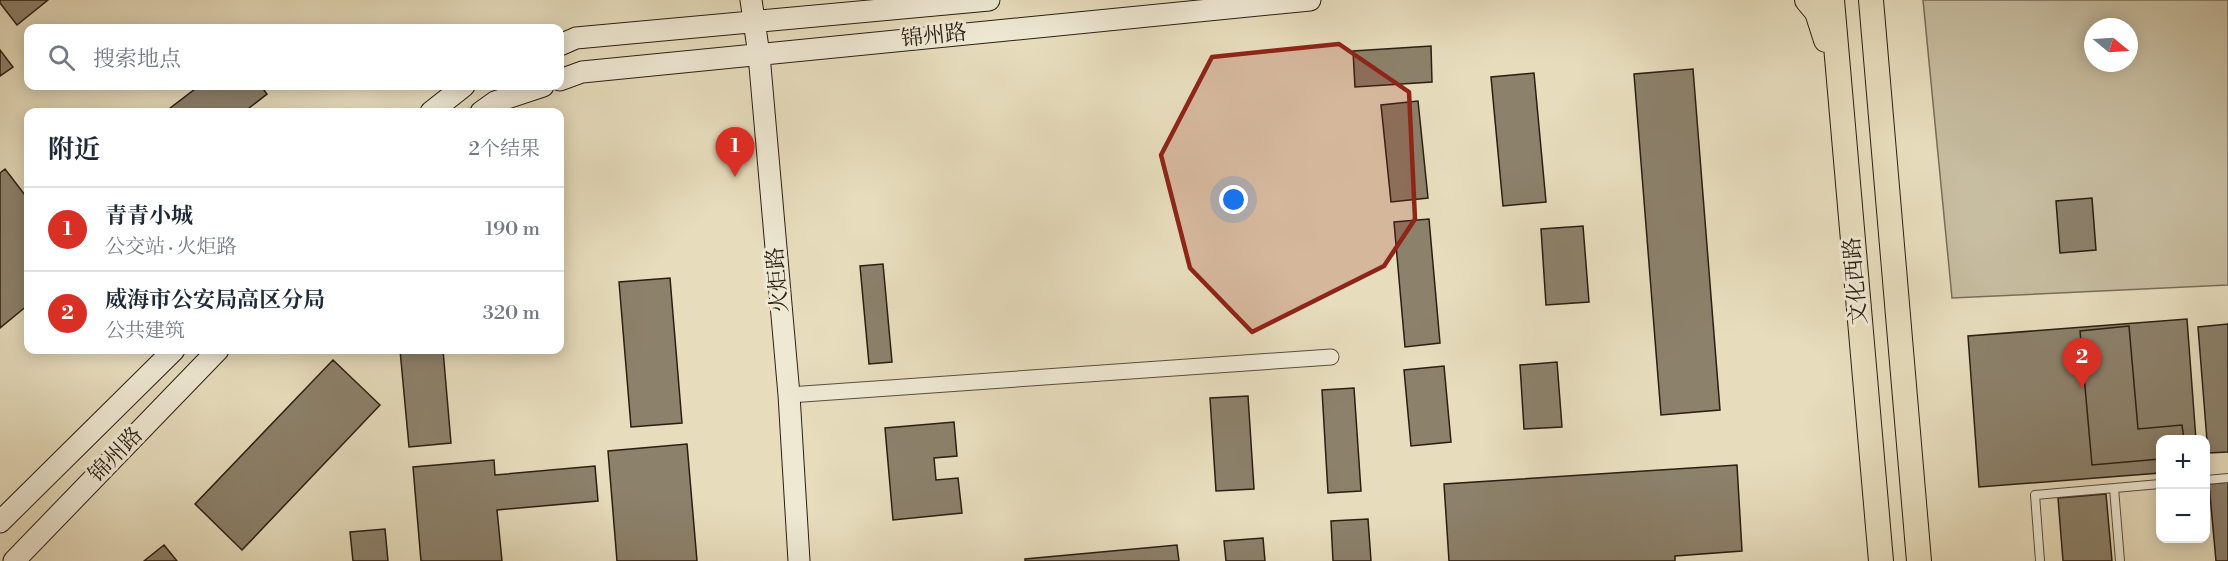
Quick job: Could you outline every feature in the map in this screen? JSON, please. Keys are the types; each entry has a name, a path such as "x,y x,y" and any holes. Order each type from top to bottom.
{"main road":[{"name":"火炬路","path":"751,0 759,55 789,395 799,561"},
{"name":"锦州路","path":"564,43 576,38 989,0"},
{"name":"锦州路","path":"564,79 582,72 1310,0"},
{"path":"1807,0 1817,12 1822,25 1839,88"},
{"name":"文化西路","path":"1832,0 1881,561"},
{"name":"文化西路","path":"1871,0 1919,561"},
{"path":"1877,85 1881,28 1890,0"},
{"path":"436,108 460,90"},
{"path":"487,108 495,102 531,90"},
{"name":"锦州路","path":"0,522 170,354"},
{"name":"锦州路","path":"14,561 214,354"}],"street":[{"path":"789,395 1331,357"}],"lane":[{"path":"2210,480 2228,478"},
{"path":"2040,561 2035,495 2156,484"},
{"path":"2114,488 2120,561"}],"highlighted area":[{"path":"1339,44 1409,92 1415,219 1384,266 1252,332 1190,268 1161,155 1212,57"}],"shaded area":[{"path":"1923,0 2228,0 2228,285 1952,298"}],"building":[{"path":"0,0 48,0 17,25"},
{"path":"1431,46 1432,82 1355,87 1353,51"},
{"path":"0,50 13,67 0,76"},
{"path":"1693,69 1720,410 1661,415 1634,74"},
{"path":"1534,73 1546,202 1503,206 1491,77"},
{"path":"194,90 264,90 267,94 249,108 170,108"},
{"path":"1418,101 1428,198 1391,202 1381,105"},
{"path":"5,169 24,194 24,308 0,328 0,173"},
{"path":"2092,198 2096,250 2060,253 2056,201"},
{"path":"1429,219 1440,343 1405,347 1394,222"},
{"path":"1583,226 1589,302 1546,305 1541,229"},
{"path":"883,264 892,362 869,364 860,266"},
{"path":"670,278 682,423 631,427 619,282"},
{"path":"2187,319 2196,435 2156,435 2156,473 1979,487 1968,336"},
{"path":"2228,324 2228,452 2210,453 2198,327"},
{"path":"2129,326 2138,429 2182,425 2183,435 2156,435 2156,459 2092,465 2080,331"},
{"path":"400,354 443,354 451,443 409,447"},
{"path":"333,360 380,405 242,550 195,504"},
{"path":"1557,362 1562,427 1524,429 1520,365"},
{"path":"1444,366 1451,442 1411,446 1404,370"},
{"path":"1354,388 1361,491 1328,493 1322,390"},
{"path":"1248,396 1254,489 1216,491 1210,398"},
{"path":"954,422 957,456 934,458 936,480 958,478 962,513 893,520 885,428"},
{"path":"687,444 697,561 617,561 608,451"},
{"path":"494,460 495,475 595,466 598,501 497,510 502,561 421,561 413,467"},
{"path":"1737,465 1742,551 1675,556 1675,561 1449,561 1444,484"},
{"path":"2228,482 2228,561 2216,561 2210,484"},
{"path":"2106,494 2112,561 2063,561 2058,498"},
{"path":"1368,519 1371,561 1333,561 1331,521"},
{"path":"385,529 388,561 353,561 350,532"},
{"path":"1263,538 1265,561 1226,561 1224,541"},
{"path":"164,545 177,561 144,561"},
{"path":"1177,545 1179,561 1025,561 1025,559"}],"place":[{"name":"青青小城","path":"735,177"},
{"name":"威海市公安局高区分局","path":"2082,388"}]}
